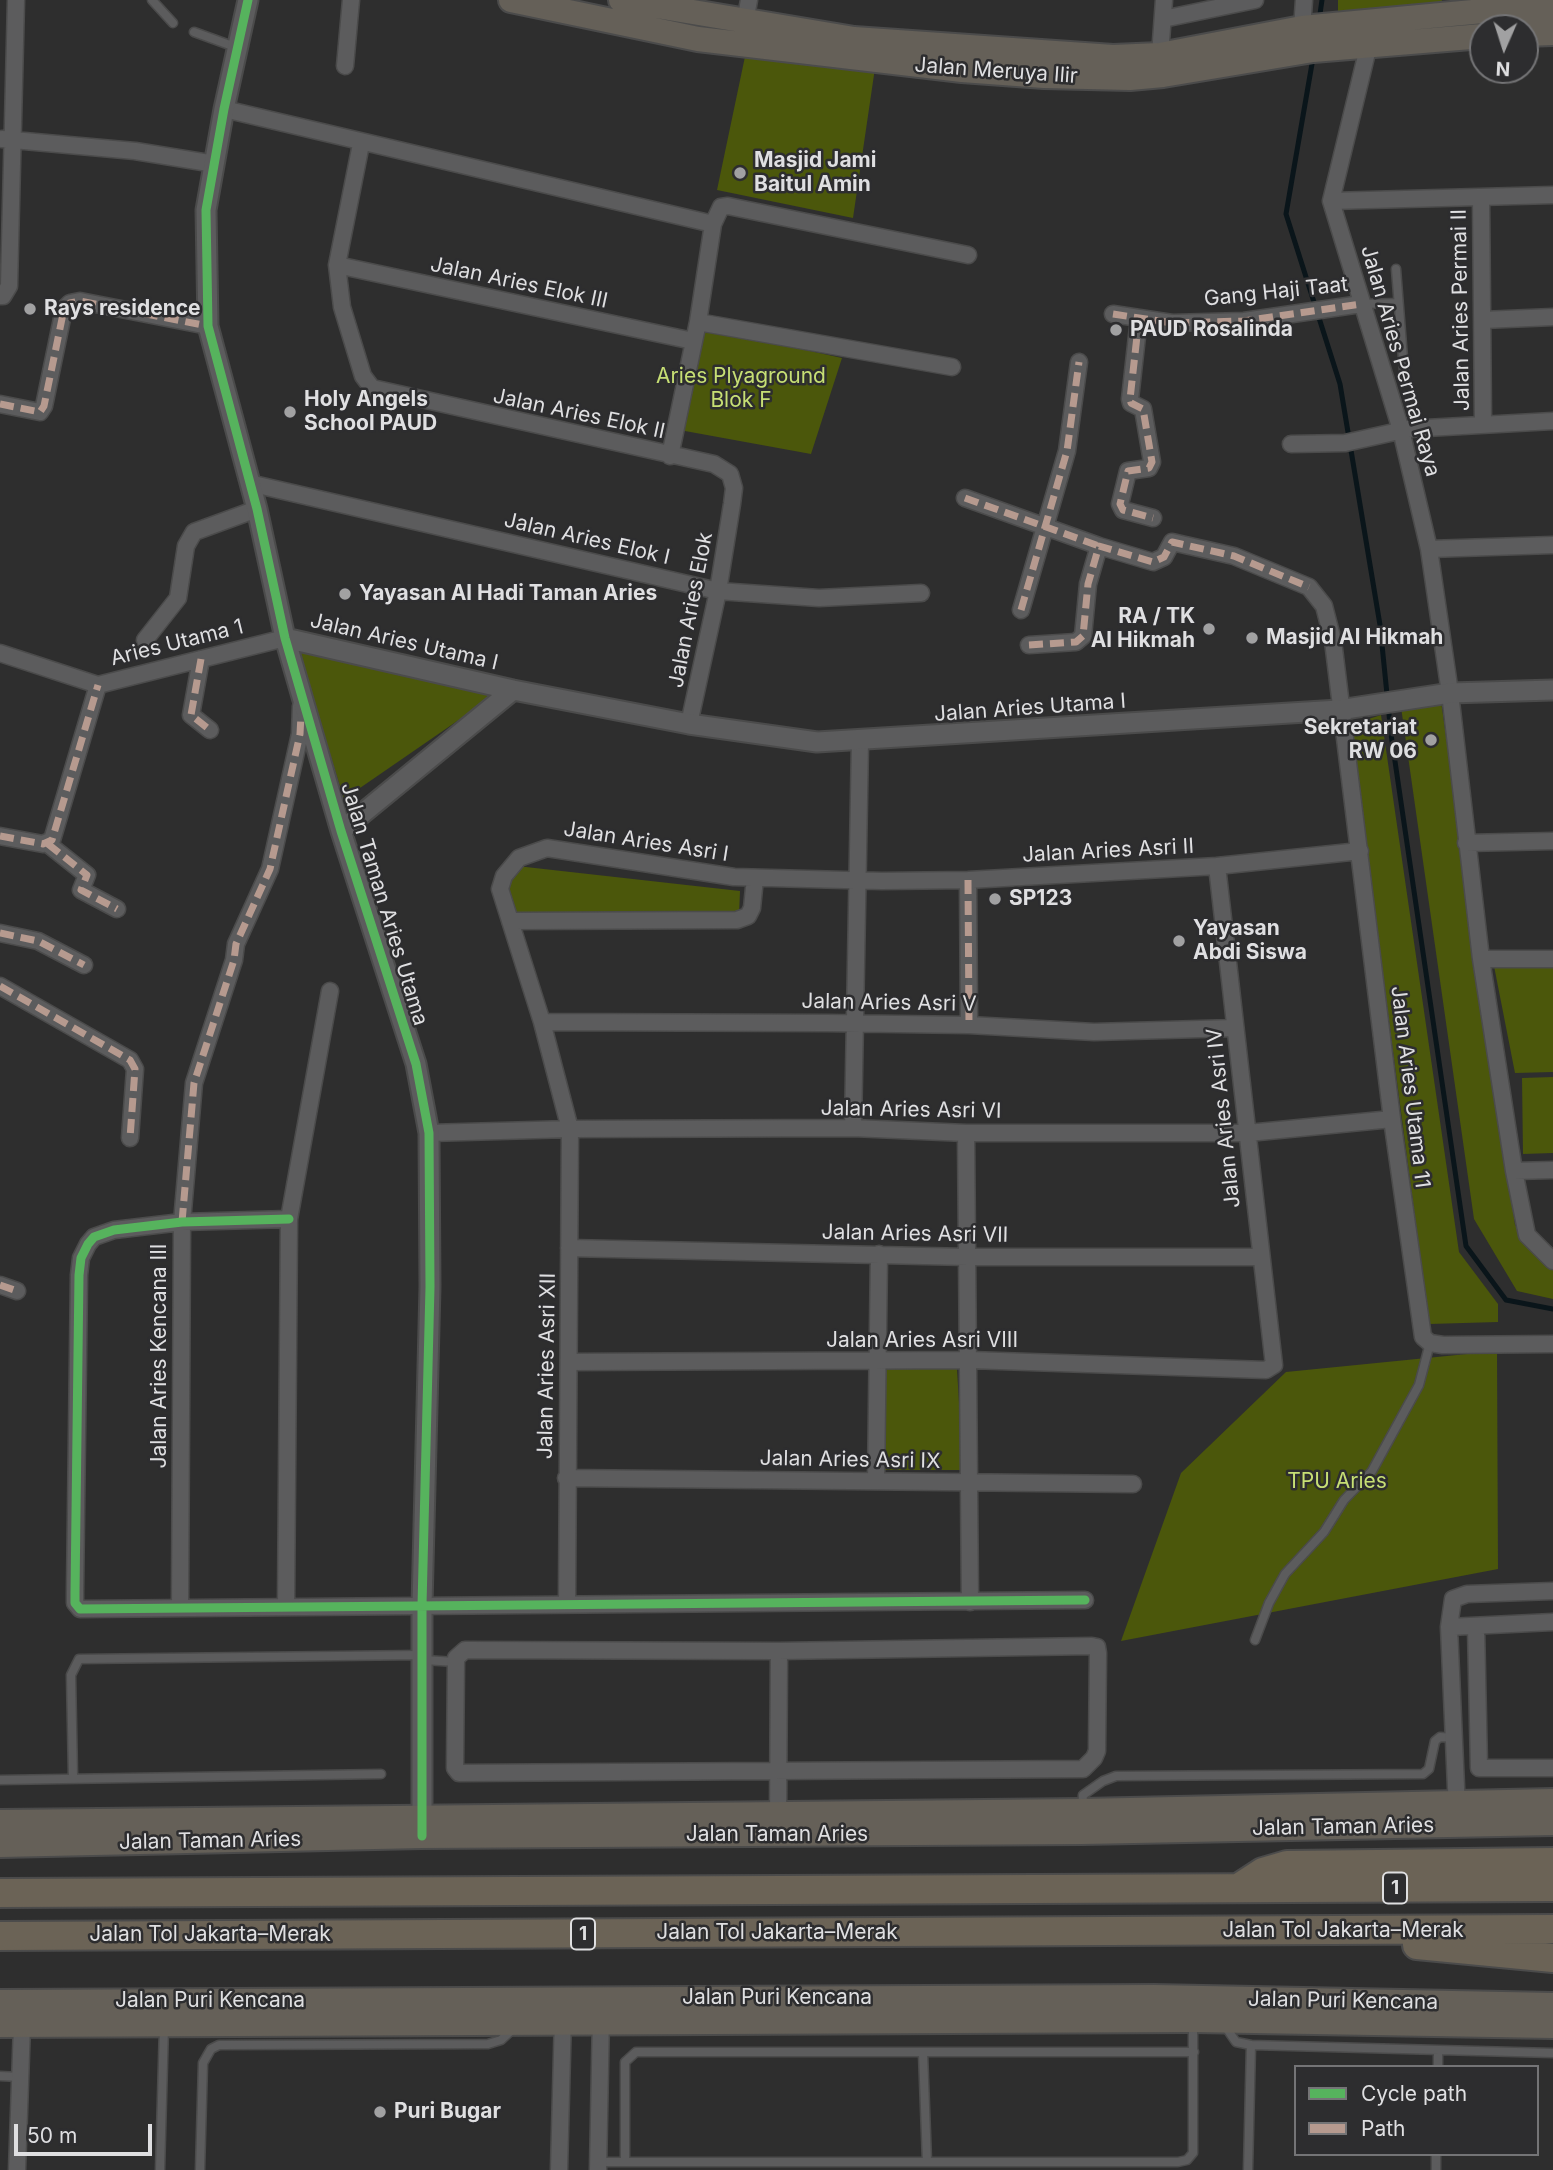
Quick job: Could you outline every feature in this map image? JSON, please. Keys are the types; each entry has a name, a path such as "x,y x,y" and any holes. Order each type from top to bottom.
{"highway":[{"path":"1238,1889 1263,1872 1287,1866 1553,1862"},
{"name":"Jalan Tol Jakarta–Merak","path":"0,1894 1553,1887"},
{"name":"Jalan Tol Jakarta–Merak","path":"0,1936 1553,1929"},
{"path":"1375,1931 1425,1947 1553,1958"}],"main road":[{"name":"Jalan Meruya Ilir","path":"511,0 791,41 962,71 1130,78 1202,69 1311,35"},
{"name":"Jalan Meruya Ilir","path":"621,0 701,28 747,11 791,41 882,41 1113,57 1160,55 1311,35 1358,38 1442,13"},
{"name":"Jalan Meruya Ilir","path":"1527,14 1553,11"},
{"name":"Jalan Meruya Ilir","path":"1358,38 1403,19 1442,13 1469,17"},
{"name":"Jalan Taman Aries","path":"1457,1814 1553,1801"},
{"name":"Jalan Taman Aries","path":"0,1822 422,1826 1082,1821 1457,1814 1553,1822"},
{"name":"Jalan Taman Aries","path":"0,1844 422,1826"},
{"name":"Jalan Puri Kencana","path":"0,2002 563,2010 1193,2009 1553,2026"},
{"name":"Jalan Puri Kencana","path":"1224,2010 1553,2005"},
{"name":"Jalan Puri Kencana","path":"11,2025 517,2022 563,2010"}],"street":[{"path":"0,296 3,296 9,286 5,140 16,0"},
{"name":"Jalan Taman Aries Utama","path":"248,0 206,210 208,326 257,509 285,638 341,831 416,1064 429,1133 430,1287 422,1605 422,1826"},
{"path":"345,66 351,0"},
{"path":"1160,55 1164,0"},
{"path":"1163,19 1255,0"},
{"path":"1304,0 1311,35"},
{"name":"Jalan Aries Permai Raya","path":"1358,38 1331,201 1429,550 1450,693 1480,960 1514,1171 1527,1235 1553,1261"},
{"path":"224,110 712,225"},
{"path":"5,140 135,151 215,164"},
{"path":"337,265 361,144"},
{"path":"1331,201 1553,195"},
{"name":"Jalan Aries Permai II","path":"1481,197 1483,424"},
{"path":"670,456 698,322 712,225 717,211 728,206 968,255"},
{"name":"Jalan Aries Elok III","path":"337,265 693,341"},
{"name":"Jalan Aries Elok II","path":"337,265 342,307 363,376 372,388 387,394 714,464 730,474 734,488 732,504"},
{"path":"0,404 40,412 44,406 64,309 70,303 80,301 208,326"},
{"name":"Gang Haji Taat","path":"1113,314 1171,323 1244,321 1361,304"},
{"path":"1483,320 1553,317"},
{"path":"1139,318 1130,399 1131,403 1143,409 1152,463 1149,468 1128,471 1120,505 1123,510 1153,517"},
{"path":"698,322 952,367"},
{"path":"1021,610 1067,451 1079,362"},
{"path":"1292,444 1345,443 1396,432 1553,421"},
{"name":"Jalan Aries Elok I","path":"249,483 718,591 819,598 921,593"},
{"path":"965,498 1099,546 1088,583 1083,636 1076,642 1029,645"},
{"name":"Jalan Aries Elok","path":"688,723 718,591 732,504"},
{"path":"145,640 178,598 186,546 194,532 257,509"},
{"name":"Jalan Aries Utama 11","path":"1099,546 1153,562 1164,557 1172,542 1234,556 1308,587 1324,606 1333,641 1339,710 1423,1337 1430,1343"},
{"path":"1429,550 1553,545"},
{"name":"Aries Utama 1","path":"0,653 98,685 285,638"},
{"name":"Jalan Aries Utama I","path":"285,638 513,690 688,723 817,742 860,742 1339,710 1450,693 1553,690"},
{"path":"201,659 191,715 210,730"},
{"path":"48,844 98,685"},
{"name":"Jalan Aries Utama I","path":"341,831 513,690"},
{"name":"Jalan Aries Kencana III","path":"180,1608 182,1222 194,1083 234,960 236,944 270,869 300,734 301,693"},
{"path":"853,1128 857,1024 860,742"},
{"path":"0,836 48,844 87,875 81,890 117,909"},
{"path":"1466,844 1553,841"},
{"name":"Jalan Aries Asri I","path":"570,1129 542,1022 500,889 504,876 519,858 547,848 755,878 857,881"},
{"name":"Jalan Aries Asri II","path":"857,881 968,880 1217,866 1360,851"},
{"name":"Jalan Aries Asri IV","path":"1217,866 1274,1365"},
{"name":"Jalan Aries Asri I","path":"510,920 737,920 748,916 752,908 755,878"},
{"path":"968,880 969,1025"},
{"path":"0,933 38,941 85,965"},
{"path":"1480,960 1553,959"},
{"path":"0,986 130,1060 135,1069 130,1138"},
{"path":"286,1607 289,1219 330,991"},
{"name":"Jalan Aries Asri V","path":"542,1022 969,1025 1094,1032 1235,1028"},
{"name":"Jalan Aries Asri VI","path":"429,1133 570,1129 853,1128 966,1133 1248,1133 1392,1119"},
{"name":"Jalan Aries Asri XII","path":"567,1604 570,1129"},
{"path":"966,1133 970,1602"},
{"path":"1514,1171 1553,1170"},
{"path":"289,1219 182,1222 102,1234 94,1237 81,1258 75,1592 75,1603 80,1609 1085,1600"},
{"name":"Jalan Aries Asri VII","path":"569,1248 968,1257 1260,1258"},
{"path":"876,1481 879,1254"},
{"path":"0,1285 17,1291"},
{"path":"1430,1343 1553,1344"},
{"name":"Jalan Aries Asri VIII","path":"569,1362 970,1360 1266,1370 1274,1365"},
{"name":"Jalan Aries Asri IX","path":"566,1478 1133,1484"},
{"path":"1457,1814 1449,1627 1453,1599 1467,1594 1553,1591"},
{"path":"1449,1627 1553,1622"},
{"path":"1476,1627 1479,1768"},
{"path":"1085,1645 1097,1647 1098,1653 1097,1751 1083,1769 459,1773 456,1768 456,1662 458,1653 465,1650 779,1651 1085,1645"},
{"path":"778,1824 779,1651"},
{"path":"1456,1770 1553,1768"},
{"path":"559,2170 563,2010"},
{"path":"598,2166 601,2010"},
{"path":"11,2025 20,2077 17,2170"}],"lane":[{"path":"152,0 173,23"},
{"path":"194,32 238,48"},
{"path":"1396,269 1404,371"},
{"path":"1361,304 1398,303"},
{"path":"1255,1640 1269,1602 1285,1574 1324,1532 1344,1500 1372,1471 1419,1385 1430,1343"},
{"path":"73,1777 71,1675 79,1659 422,1657 456,1662"},
{"path":"1082,1821 1083,1795 1103,1781 1116,1776 1423,1774 1430,1769 1435,1741 1440,1737 1454,1738"},
{"path":"0,1780 381,1774"},
{"path":"598,2166 621,2161 1187,2160 1193,2153 1193,2009"},
{"path":"1224,2010 1227,2032 1236,2042 1251,2045 1553,2053"},
{"path":"200,2170 203,2063 211,2049 219,2045 488,2044 510,2034 517,2022"},
{"path":"160,2170 164,2024"},
{"path":"1248,2170 1251,2045"},
{"path":"1438,2050 1438,2065"},
{"path":"621,2161 625,2062 636,2052 1194,2052"},
{"path":"923,2053 927,2162"},
{"path":"0,2076 20,2077"}],"green space":[{"path":"1338,0 1442,0 1441,6 1338,16"},
{"path":"747,47 875,68 853,218 717,190"},
{"name":"Aries Plyaground Blok F","path":"696,326 842,358 811,454 674,429"},
{"path":"297,648 495,695 344,799"},
{"path":"1441,701 1515,1225 1548,1262 1553,1263 1553,1299 1517,1291 1474,1219 1401,707"},
{"path":"1381,715 1459,1252 1498,1304 1498,1322 1429,1324 1350,725"},
{"path":"517,866 740,891 739,914 512,916 502,869"},
{"path":"1553,965 1553,1072 1515,1073 1494,966"},
{"path":"1553,1077 1553,1153 1523,1154 1522,1078"},
{"name":"TPU Aries","path":"1497,1351 1498,1569 1121,1641 1181,1473 1286,1372"},
{"path":"881,1366 957,1369 963,1470 879,1470"}],"waterway":[{"path":"1319,21 1322,0"},
{"path":"1313,58 1286,214 1340,384 1380,625 1391,734 1466,1246 1506,1300 1553,1309"}],"marked path":[{"path":"0,404 40,412 44,406 64,309 70,303 80,301 208,326"},
{"path":"1113,314 1172,323 1244,321 1361,304"},
{"path":"1139,318 1130,399 1131,403 1143,409 1152,462 1149,468 1128,471 1120,504 1123,510 1153,518"},
{"path":"1021,610 1067,451 1079,362"},
{"path":"965,498 1099,546"},
{"path":"1029,645 1076,642 1083,636 1088,584 1099,546 1153,562 1164,557 1172,542 1234,556 1309,587"},
{"path":"201,659 191,715 210,730"},
{"path":"0,836 43,844 52,840 98,685"},
{"path":"182,1222 194,1083 234,960 236,944 270,869 300,734 301,715"},
{"path":"48,844 87,875 81,890 117,909"},
{"path":"968,880 969,1025"},
{"path":"0,933 38,941 84,965"},
{"path":"0,986 130,1060 135,1069 130,1138"},
{"path":"0,1285 17,1291"}],"cycle path":[{"path":"248,0 224,109 206,210 208,326 257,509 285,638 341,831 416,1064 429,1133 430,1287 422,1605 422,1836"},
{"path":"289,1219 182,1222 114,1230 94,1237 88,1244 81,1258 79,1275 75,1603 80,1609 1085,1600"}],"place":[{"name":"Masjid Jami Baitul Amin","path":"740,173"},
{"name":"Rays residence","path":"30,309"},
{"name":"PAUD Rosalinda","path":"1116,330"},
{"name":"Holy Angels School PAUD","path":"290,412"},
{"name":"Yayasan Al Hadi Taman Aries","path":"345,594"},
{"name":"RA / TK Al Hikmah","path":"1209,629"},
{"name":"Masjid Al Hikmah","path":"1252,638"},
{"name":"Sekretariat RW 06","path":"1431,740"},
{"name":"SP123","path":"995,899"},
{"name":"Yayasan Abdi Siswa","path":"1179,941"},
{"name":"Puri Bugar","path":"380,2112"}]}
